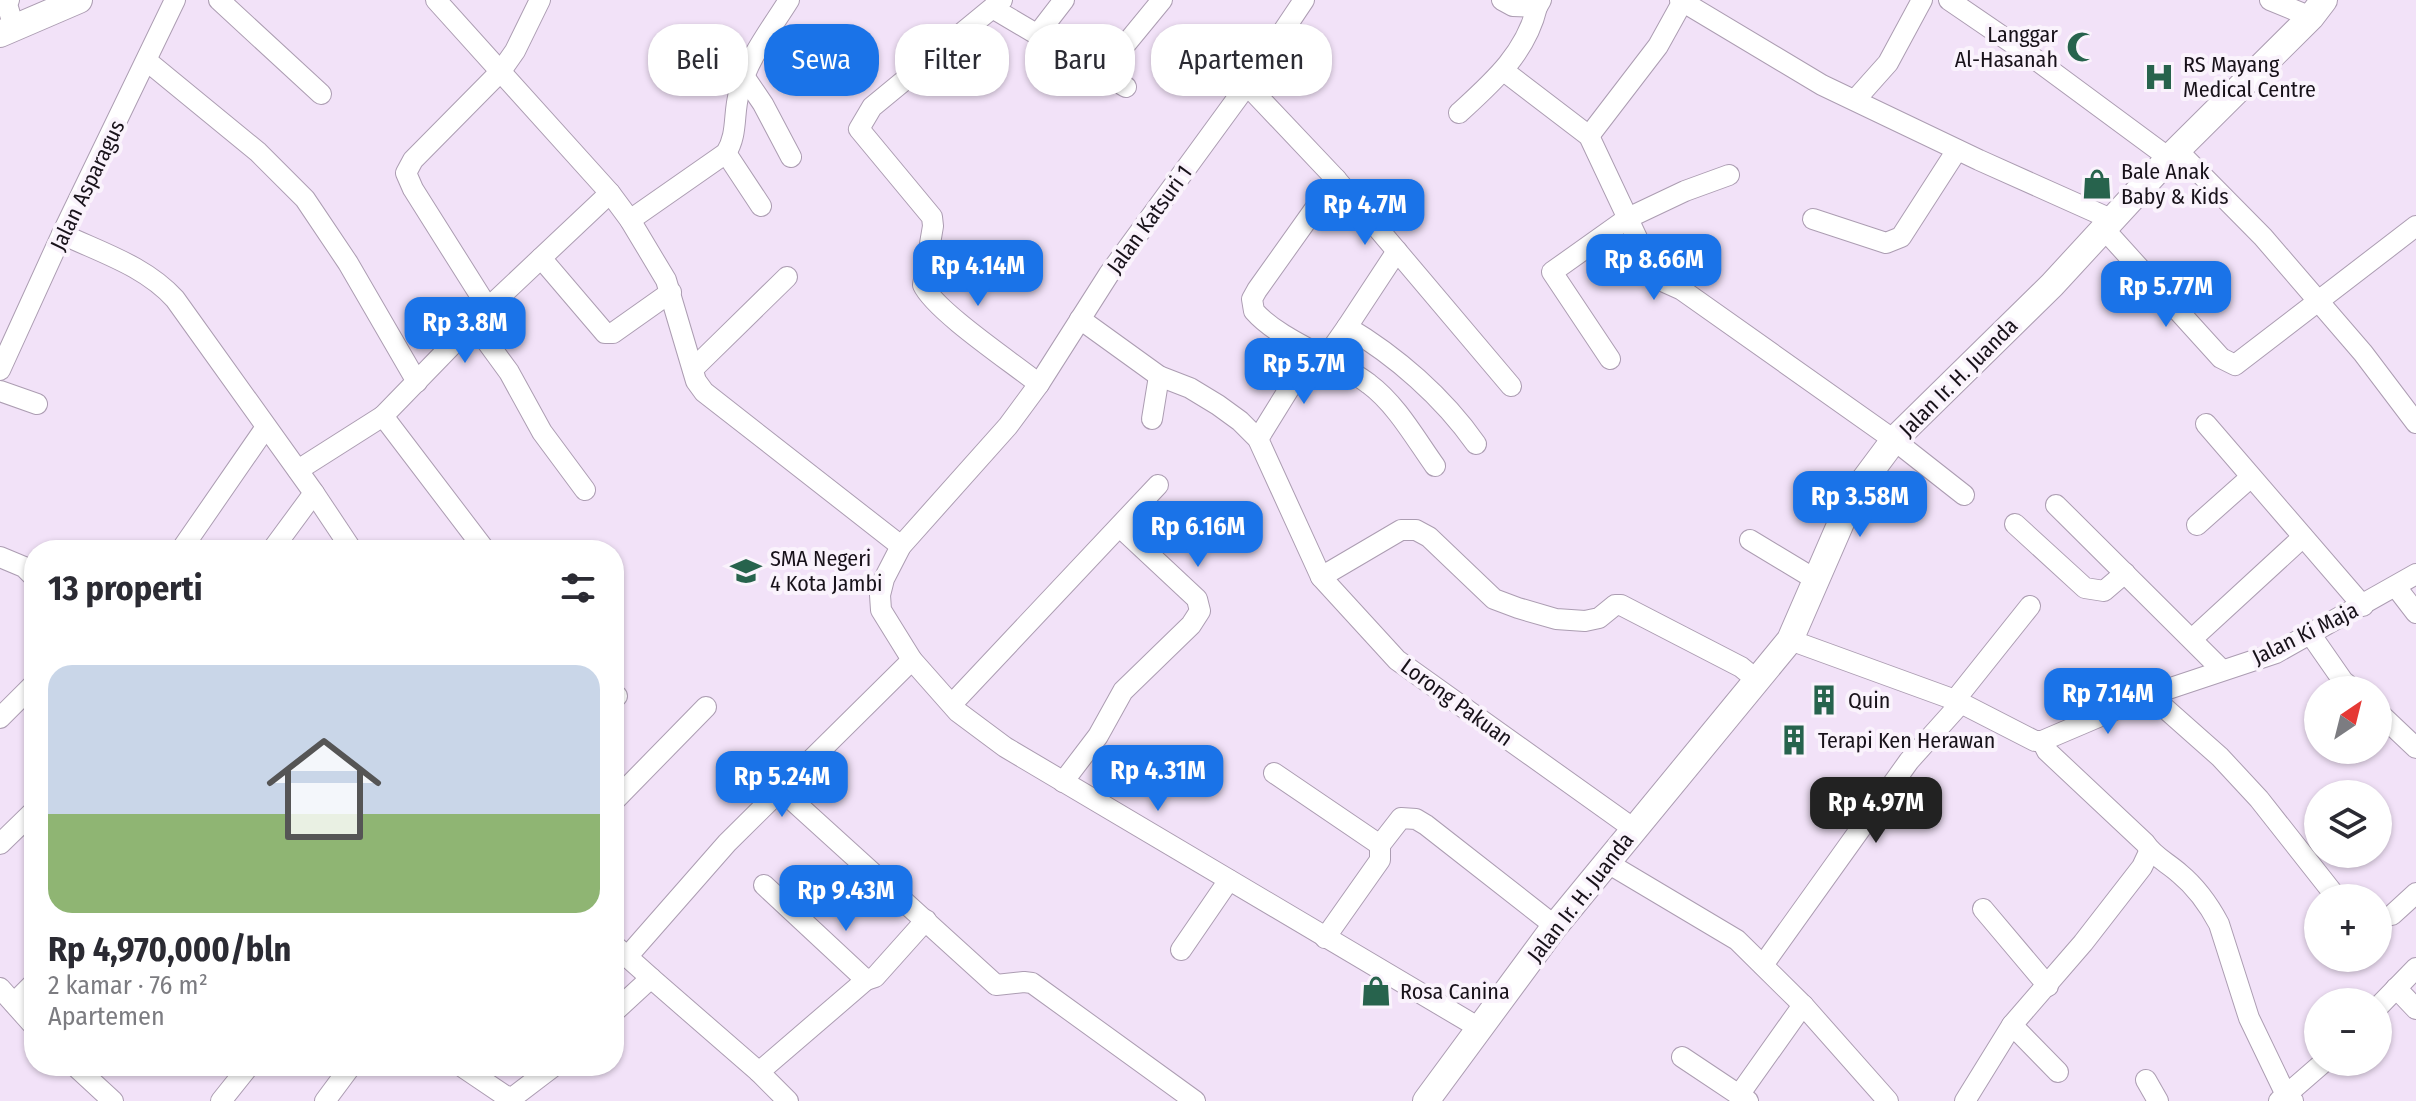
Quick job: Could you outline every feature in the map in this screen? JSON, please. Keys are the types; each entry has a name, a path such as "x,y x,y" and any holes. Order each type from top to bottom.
{"main road":[{"path":"6,13 79,0"},
{"name":"Jalan Ir. H. Juanda","path":"1426,1101 1555,926 1790,640 1853,495 1894,440 2052,285 2173,154 2317,9"}],"street":[{"name":"Jalan Asparagus","path":"0,370 175,0"},
{"path":"219,0 321,94"},
{"path":"436,0 610,193 630,220 671,292 696,381 717,404 901,546 884,579 880,595 881,610 912,660 958,712 1005,747 1481,1029"},
{"path":"540,0 515,51 501,71 413,160 406,173 542,432 585,490"},
{"path":"748,69 789,0"},
{"path":"1045,24 1064,0"},
{"path":"1135,33 1162,0"},
{"name":"Jalan Katsuri 1","path":"1288,24 1304,0"},
{"path":"1502,0 1523,8 1539,4"},
{"path":"1855,100 1888,63 1922,0"},
{"path":"1949,0 2173,154 2263,237 2363,353 2416,423"},
{"path":"2270,0 2317,9"},
{"path":"1589,136 1658,46 1682,1 1822,85 2109,224 2221,358 2231,365 2243,360 2416,226"},
{"path":"1459,113 1504,71 1532,27 1539,4"},
{"path":"1025,26 998,5 872,107 859,129 933,221 923,285 927,292 1039,384"},
{"path":"147,61 258,152 305,199 348,263 417,382"},
{"path":"1504,71 1589,136 1654,274 1682,290 1894,440 1964,495"},
{"path":"748,82 791,157"},
{"path":"630,220 726,153 732,143 739,96"},
{"name":"Jalan Katsuri 1","path":"901,546 1008,426 1039,384 1109,274 1239,96"},
{"path":"1257,96 1336,179 1511,386"},
{"path":"1813,219 1886,243 1892,242 1901,237 1957,150"},
{"path":"726,153 761,206"},
{"path":"1610,359 1552,272 1628,218 1685,191 1729,175"},
{"path":"1336,179 1252,299 1254,311 1259,317 1368,383 1385,398 1435,466"},
{"path":"298,470 383,416 481,316 610,193"},
{"path":"62,234 147,273 175,299 345,540"},
{"path":"1258,439 1297,376 1347,327 1397,251"},
{"path":"541,258 605,333 613,333 671,292"},
{"path":"693,369 787,277"},
{"name":"Lorong Pakuan","path":"1080,319 1159,376 1190,388 1218,405 1258,439 1321,577 1404,666 1634,829"},
{"path":"1347,327 1389,356 1445,405 1476,444"},
{"path":"1152,419 1159,376"},
{"path":"0,391 37,404"},
{"path":"383,416 477,540"},
{"path":"2206,424 2363,606"},
{"path":"188,540 266,427"},
{"path":"2197,525 2251,477"},
{"path":"952,704 1121,528 1158,485"},
{"path":"279,540 314,493"},
{"path":"2056,505 2222,670"},
{"path":"2015,524 2085,588 2104,591 2125,573"},
{"path":"1063,782 1098,736 1123,691 1191,625 1200,611 1197,599 1121,528"},
{"path":"1321,577 1401,530 1416,530 1429,537 1494,599 1556,619 1585,621 1599,618 1615,605 1621,605 1741,667 1758,681"},
{"path":"2192,639 2303,537"},
{"path":"1750,540 1818,581"},
{"path":"0,557 24,567"},
{"name":"Jalan Ki Maja","path":"2042,741 2150,695 2276,653 2416,574"},
{"path":"2396,587 2416,613"},
{"path":"1763,965 1909,761 2030,606"},
{"path":"2311,635 2340,676"},
{"path":"1790,640 1958,702 2035,741 2042,741 2047,751 2201,895 2219,924 2249,1018 2286,1099 2310,1076"},
{"path":"624,948 912,660"},
{"path":"0,718 24,694"},
{"path":"2150,695 2230,767 2326,884"},
{"path":"624,791 706,707"},
{"path":"2392,725 2416,748"},
{"path":"1274,773 1380,845"},
{"path":"780,789 996,985 1032,983 1195,1101"},
{"path":"1325,938 1380,860 1380,845 1401,818 1416,819 1555,926"},
{"path":"0,844 24,821"},
{"path":"1965,1101 2012,1025 2048,986 2142,867 2150,850"},
{"path":"1606,862 1737,940 1803,1005 1888,1101"},
{"path":"1181,950 1229,880"},
{"path":"764,885 866,980"},
{"path":"2392,915 2416,893"},
{"path":"1983,909 2048,986"},
{"path":"759,1072 866,980 875,977 926,920"},
{"path":"624,954 788,1101"},
{"path":"2392,992 2416,968"},
{"path":"624,1003 651,978"},
{"path":"2396,988 2416,1009"},
{"path":"7,995 24,1015"},
{"path":"1682,1057 1743,1098 1803,1005"},
{"path":"2012,1025 2058,1072"},
{"path":"86,1076 113,1101"},
{"path":"221,1101 241,1076"},
{"path":"325,1101 344,1076"},
{"path":"474,1076 501,1098 516,1097 542,1076"},
{"path":"2146,1080 2158,1101"}],"place":[{"name":"Langgar Al-Hasanah","path":"2082,47"},
{"name":"RS Mayang Medical Centre","path":"2159,77"},
{"name":"Bale Anak Baby & Kids","path":"2097,184"},
{"name":"SMA Negeri 4 Kota Jambi","path":"746,571"},
{"name":"Quin","path":"1824,700"},
{"name":"Terapi Ken Herawan","path":"1794,740"},
{"name":"Rosa Canina","path":"1376,991"}]}
